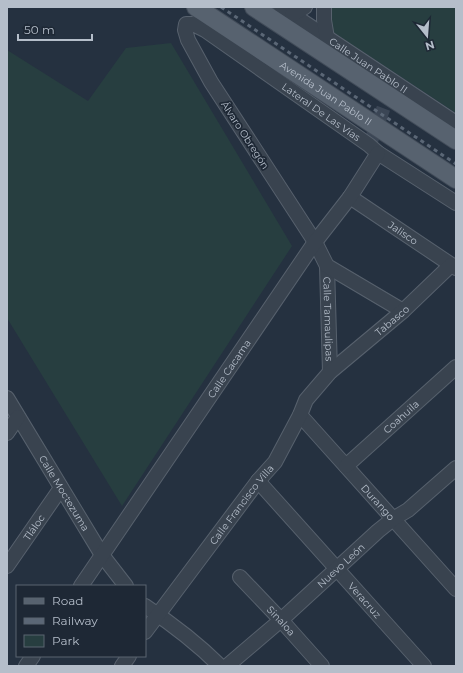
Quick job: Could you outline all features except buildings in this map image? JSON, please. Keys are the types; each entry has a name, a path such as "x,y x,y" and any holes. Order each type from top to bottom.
{"main road":[{"name":"Avenida Juan Pablo II","path":"196,7 456,179"},
{"path":"254,7 456,140"}],"street":[{"path":"286,11 305,7"},
{"path":"324,7 324,20 327,38"},
{"name":"Calle Juan Pablo II","path":"286,11 393,84 456,123"},
{"name":"Lateral De Las Vías","path":"186,24 193,24 205,30 456,202"},
{"name":"Álvaro Obregón","path":"186,24 185,30 188,40 211,82 315,242 327,266"},
{"name":"Calle Cacama","path":"82,585 315,242 350,197 373,146"},
{"name":"Jalisco","path":"350,197 454,267"},
{"path":"327,266 403,311"},
{"name":"Calle Tamaulipas","path":"327,266 330,372"},
{"name":"Tabasco","path":"330,372 454,267"},
{"name":"Coahuila","path":"346,466 456,367"},
{"name":"Calle Francisco Villa","path":"146,631 258,481 275,462 300,415 306,400 330,372"},
{"name":"Calle Moctezuma","path":"7,398 102,555 125,585"},
{"name":"Durango","path":"300,415 393,519 454,582"},
{"path":"7,433 18,417"},
{"name":"Nuevo León","path":"227,666 281,620 378,531 393,519 408,510 456,468"},
{"name":"Veracruz","path":"258,481 424,666"},
{"name":"Tláloc","path":"7,566 61,488"},
{"name":"Sinaloa","path":"240,577 322,666"},
{"path":"146,607 188,637 220,666"},
{"path":"26,666 32,657"},
{"path":"122,666 128,657"}],"green space":[{"path":"329,7 456,7 456,113 330,30"},
{"path":"171,43 292,246 122,506 7,318 7,50 88,101 126,48"}],"tunnel":[{"path":"371,141 392,86"}],"railway":[{"path":"221,7 456,164"}]}
